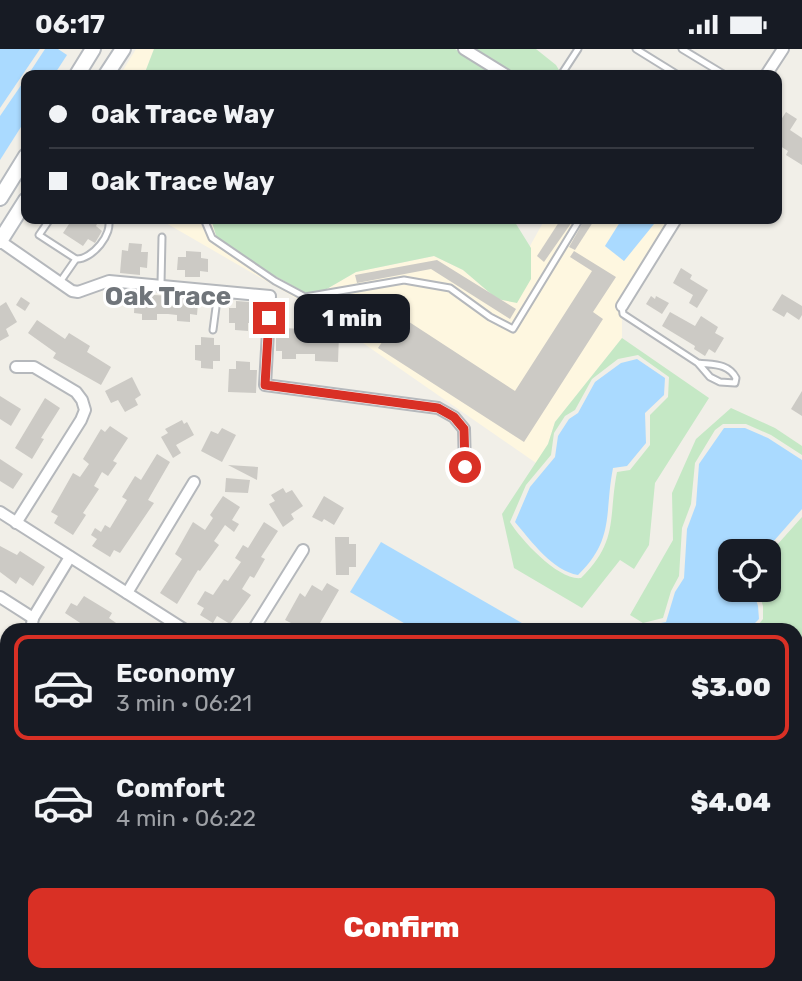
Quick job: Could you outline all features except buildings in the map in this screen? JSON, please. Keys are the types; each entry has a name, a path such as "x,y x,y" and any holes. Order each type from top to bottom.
{"main road":[{"path":"80,70 93,49"},
{"path":"109,70 123,49"},
{"path":"0,198 21,164"},
{"path":"0,240 5,220 21,205"}],"street":[{"path":"464,49 498,70"},
{"path":"769,70 783,49"},
{"path":"622,306 673,224"},
{"path":"0,240 72,292 109,281 160,288 270,296 265,385 438,408 454,417 464,429 465,467"},
{"path":"16,367 34,367 76,392 85,410 16,523"},
{"path":"127,593 194,482"},
{"path":"0,512 174,623"},
{"path":"257,623 303,550"},
{"path":"32,623 71,557"},
{"path":"0,597 33,618"}],"lane":[{"path":"564,70 578,49"},
{"path":"636,49 670,70"},
{"path":"682,49 717,70"},
{"path":"47,224 39,235 76,259 82,260 92,255 109,228 109,224"},
{"path":"206,224 212,238 275,281 305,297 404,280 450,288 490,317 513,329 577,224"},
{"path":"160,288 162,237"},
{"path":"60,283 76,259"},
{"path":"213,330 218,292"},
{"path":"622,306 623,314 698,363 710,377 720,382 735,383 733,371 726,367 698,363"}],"shaded area":[{"path":"136,49 154,49 146,70 123,70"},
{"path":"168,224 213,224 219,245 313,297 356,272 434,256 463,270 497,299 531,279 530,246 542,224 619,224 605,246 624,261 654,224 666,224 615,307 622,313 622,338 555,422 548,444 536,463 311,307"}],"green space":[{"path":"154,49 455,49 489,70 146,70"},
{"path":"473,49 536,49 559,70 507,70"},
{"path":"213,224 516,224 531,248 531,279 517,303 497,299 463,270 434,256 356,272 313,297 219,245"},
{"path":"622,338 709,398 655,483 649,545 634,569 620,560 582,608 514,568 502,514 548,444 555,422","holes":["638,355 669,377 668,397 650,415 650,445 630,470 617,472 610,528 601,552 581,578 562,573 541,558 510,522 526,485 551,455 554,433 565,416 575,410 592,379 618,359"]},
{"path":"731,408 775,428 802,446 802,455 771,435 746,424 723,424 715,430 695,463 691,504 682,528 679,576 671,591 663,618 643,623 630,615 673,540 672,493 696,439"},
{"path":"802,517 802,623 760,623 763,619 762,602 781,602 781,540"}],"water":[{"path":"0,49 40,49 26,70 21,70 21,77 0,108"},
{"path":"45,49 58,49 67,55 57,70 31,70"},
{"path":"21,85 21,127 0,160 0,116"},
{"path":"619,224 654,224 624,261 605,246"},
{"path":"637,359 665,378 664,395 645,413 646,443 627,466 613,468 603,537 598,550 578,575 551,561 515,522 530,487 555,457 558,436 569,419 578,413 595,382 621,363"},
{"path":"724,428 745,428 768,438 802,460 802,509 776,539 718,539 718,602 757,602 759,619 755,623 661,623 666,622 675,592 684,578 687,529 696,505 699,464"},
{"path":"381,542 522,623 404,623 350,592"}],"district":[{"name":"Oak Trace","path":"168,296"}],"route":[{"path":"269,318 265,385 438,408 454,417 464,429 465,467"}]}
